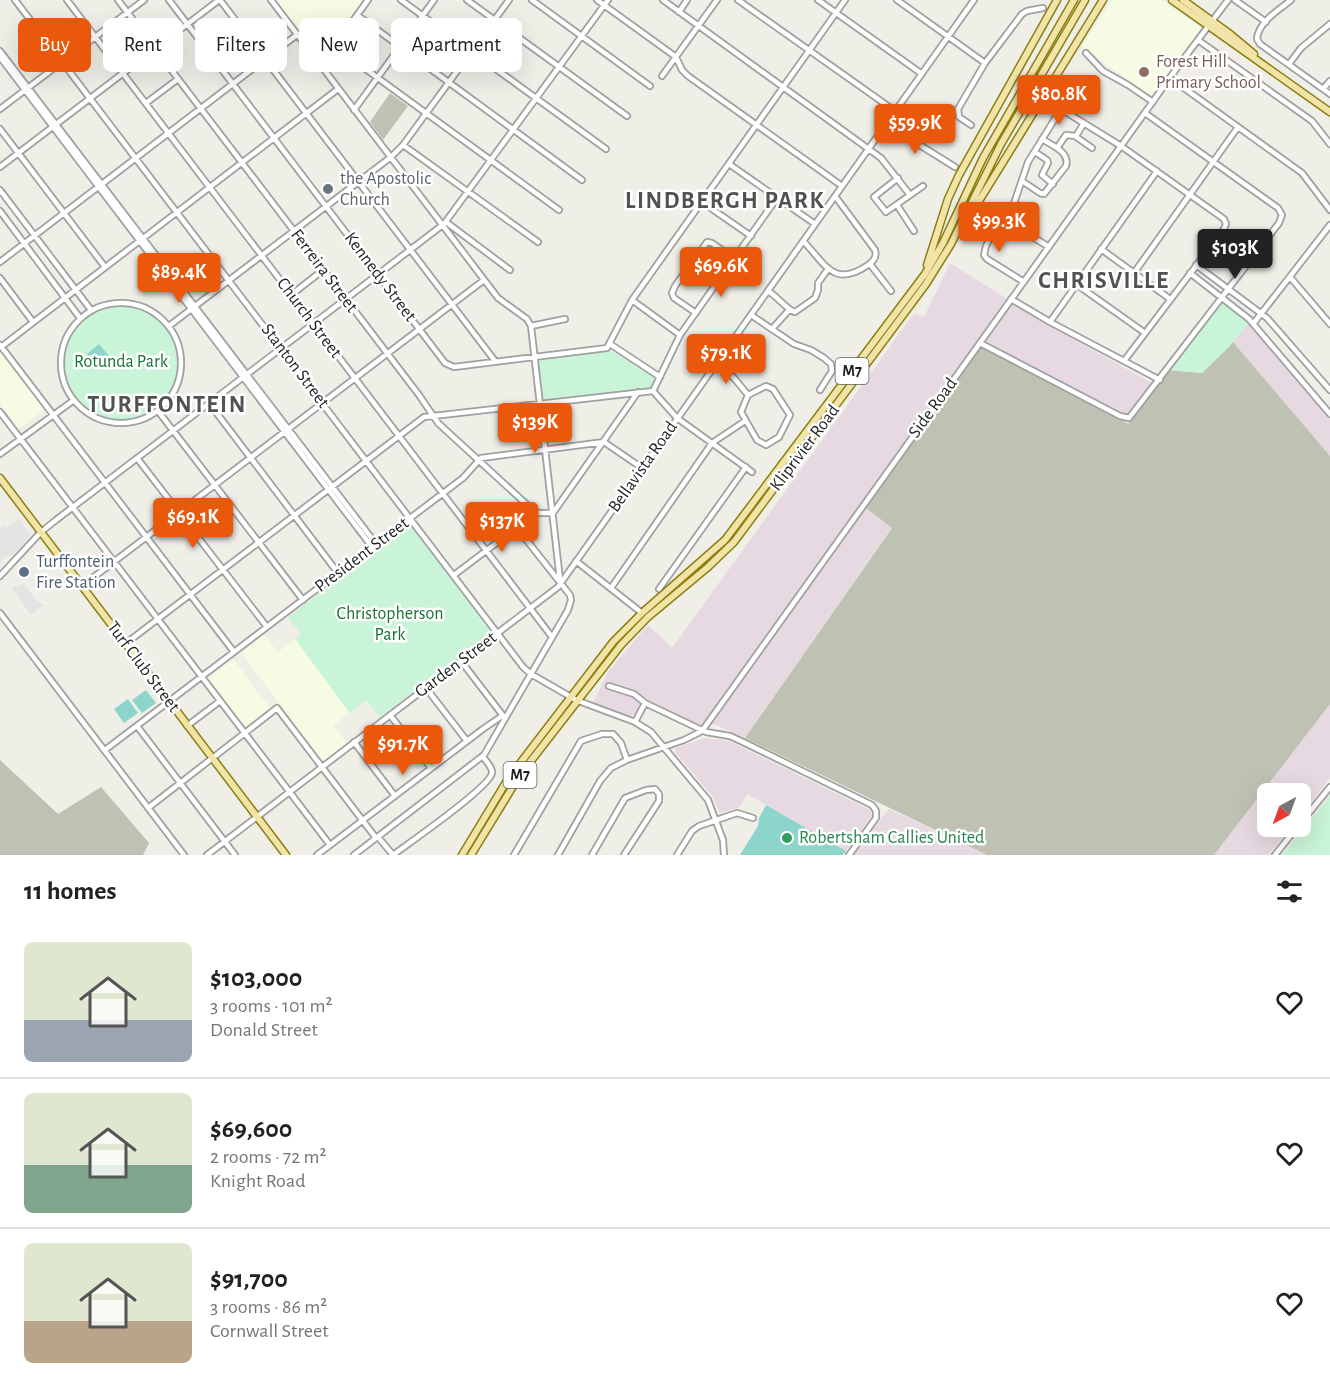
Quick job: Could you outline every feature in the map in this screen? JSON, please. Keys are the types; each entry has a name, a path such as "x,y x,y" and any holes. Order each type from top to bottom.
{"main road":[{"path":"925,274 948,199 959,175 1057,0"},
{"name":"Kliprivier Road","path":"471,855 514,785 620,634 725,540 925,274 938,253 983,158 1074,0"},
{"name":"Kliprivier Road","path":"462,855 507,781 573,699 632,632 734,542 926,284 951,244 1001,144 1085,0"},
{"path":"951,244 1103,0"},
{"path":"1172,0 1211,23 1330,112"},
{"path":"1183,0 1193,11"},
{"name":"Turf Club Street","path":"0,478 286,855"}],"street":[{"name":"Stanton Street","path":"15,0 29,18"},
{"name":"Church Street","path":"67,0 552,637"},
{"name":"Ferreira Street","path":"118,0 132,18"},
{"path":"91,40 144,0"},
{"name":"Kennedy Street","path":"169,0 449,366 604,350 610,344"},
{"path":"183,28 220,0 234,18"},
{"path":"272,0 298,34 287,43"},
{"path":"355,18 368,0"},
{"path":"401,0 426,18"},
{"path":"420,18 434,0"},
{"path":"467,0 491,18"},
{"path":"496,18 509,0"},
{"path":"532,0 650,86"},
{"path":"597,0 676,57 682,70 688,76 842,186"},
{"path":"0,576 41,532 444,224 608,0"},
{"path":"663,0 883,159 910,195"},
{"path":"679,12 687,0"},
{"path":"662,76 717,0"},
{"path":"738,0 895,111"},
{"path":"818,0 922,74"},
{"path":"660,377 610,344 632,300 845,0"},
{"path":"897,0 986,63"},
{"name":"Bellavista Road","path":"561,582 974,0"},
{"name":"Side Road","path":"702,731 1228,0"},
{"path":"1235,0 1266,22"},
{"path":"1291,0 1266,22 1257,34 1257,39 1260,44 1330,94"},
{"path":"970,124 959,117 958,110 986,63 1022,14 1043,8"},
{"path":"357,15 391,40"},
{"path":"1289,64 1301,48 1330,24"},
{"path":"522,40 627,116"},
{"path":"1198,40 1312,121 1330,144"},
{"path":"0,51 3,59 374,545"},
{"path":"1086,54 1105,73 1153,102"},
{"path":"354,110 391,60"},
{"path":"0,109 49,72"},
{"name":"Stanton Street","path":"70,72 523,667 573,699 635,722 647,729 706,797 723,840 724,855"},
{"path":"0,167 126,72"},
{"name":"Ferreira Street","path":"173,72 438,423 536,513"},
{"path":"0,262 249,72"},
{"path":"274,72 495,362"},
{"path":"326,72 500,300 527,319 531,326 561,582"},
{"path":"370,72 559,210"},
{"path":"435,72 582,180"},
{"path":"169,326 391,157 404,145 456,72"},
{"path":"500,72 606,149"},
{"path":"1170,78 1305,175 1330,210"},
{"path":"146,103 178,79"},
{"path":"1323,89 1330,81"},
{"path":"234,652 1,346 338,89"},
{"path":"1008,221 1027,166 1042,139 1075,93"},
{"path":"1062,110 1121,146 1190,194 1223,218 1225,226 1124,361"},
{"path":"980,343 1127,418 1160,380 1281,219 1280,209 1145,113"},
{"path":"1075,136 1084,123"},
{"path":"886,124 955,167"},
{"path":"1134,273 1238,127"},
{"path":"0,129 105,267"},
{"path":"1057,148 1067,135 1075,136 1092,148"},
{"path":"1022,181 1042,194 1046,193 1067,161 1065,154 1042,139"},
{"path":"404,145 538,242"},
{"path":"1035,152 1047,160 1042,175 1053,184"},
{"path":"729,164 815,224"},
{"path":"1050,322 1157,171"},
{"path":"898,178 874,197 886,212 923,186"},
{"path":"0,190 91,310"},
{"path":"804,241 828,269 845,275 870,264 875,257 875,250 835,196"},
{"path":"653,391 681,335 777,198"},
{"path":"702,202 750,236"},
{"path":"897,205 914,231"},
{"path":"982,206 1049,247"},
{"path":"0,212 80,318"},
{"path":"1000,217 984,255 1024,282"},
{"path":"444,224 510,270"},
{"path":"1253,324 1330,225"},
{"path":"696,313 674,298 672,293 675,286 707,242 735,259"},
{"path":"1101,249 1170,299"},
{"path":"870,264 891,291"},
{"path":"1196,265 1262,314 1280,331 1330,390"},
{"path":"768,291 781,300 789,310 795,312 814,298 818,290 818,282 828,269"},
{"path":"291,294 323,270"},
{"path":"1190,273 1253,324 1330,414"},
{"path":"1290,277 1330,324"},
{"path":"0,278 33,322"},
{"path":"81,586 484,279"},
{"path":"1076,284 1144,333"},
{"path":"1011,299 1160,380"},
{"path":"632,300 681,335"},
{"path":"108,303 133,303 156,313 169,326 180,350 181,371 172,396 158,411 136,421 111,422 88,413 74,400 63,380 61,357 67,336 80,318 91,310 108,303"},
{"path":"772,329 789,310"},
{"path":"751,315 798,346 811,350 831,364 831,375 820,390"},
{"path":"531,326 565,319"},
{"path":"716,364 734,378 748,395"},
{"path":"770,386 790,415 779,437 766,445 759,442 741,412 748,395 770,386"},
{"path":"653,391 677,418 752,472"},
{"path":"125,644 420,420 432,415 653,391"},
{"path":"553,513 638,392"},
{"path":"0,454 74,400"},
{"path":"209,403 338,573"},
{"path":"158,411 303,600"},
{"path":"0,412 330,845"},
{"path":"611,588 712,443 745,422"},
{"path":"604,442 642,468"},
{"name":"President Street","path":"105,750 463,478 484,457 604,442"},
{"path":"137,458 267,627"},
{"path":"658,589 746,467"},
{"path":"454,575 536,513 553,513"},
{"path":"354,855 483,757 571,600 561,582 517,528"},
{"path":"542,559 550,564 558,563"},
{"path":"576,561 642,613"},
{"name":"Garden Street","path":"207,855 498,633 561,582"},
{"path":"0,613 184,855"},
{"path":"461,661 504,718"},
{"path":"609,686 634,694 645,703 702,731 730,736 870,804 876,813 875,820 849,855"},
{"path":"426,688 467,741"},
{"path":"187,726 220,701"},
{"path":"635,722 645,703"},
{"path":"148,808 277,708 363,821 393,855 472,796 488,779 492,770 483,757"},
{"path":"390,715 431,768"},
{"path":"317,855 467,741 504,718"},
{"path":"136,726 236,855"},
{"path":"558,855 603,776 613,766 664,748 702,731"},
{"path":"514,855 581,741 602,734 613,734 620,741 627,760"},
{"path":"354,742 395,796"},
{"path":"1311,810 1330,787"},
{"path":"592,855 625,798 646,790 657,790 660,796 659,801 624,855"},
{"path":"677,855 694,829 737,813 753,818"},
{"path":"1275,855 1289,837"}],"shaded area":[{"path":"276,0 363,0 350,18 299,18 299,30"},
{"name":"Forest Hill Primary School","path":"1112,0 1162,0 1201,28 1153,99 1082,46"},
{"path":"390,93 408,106 383,140 370,122"},
{"path":"950,263 1018,308 1155,385 1128,424 982,346 866,508 892,527 745,738 714,724 698,726 643,697 634,715 628,716 593,703 608,672 648,625 672,648 914,313 924,317"},
{"path":"1249,323 1330,420 1330,456 1233,342"},
{"path":"1233,342 1330,456 1330,704 1269,783 1257,783 1257,799 1214,855 987,855 745,738 892,528 866,508 982,346 1128,424 1169,370 1202,373"},
{"path":"99,344 110,357 98,368 87,354"},
{"path":"0,352 44,410 18,429 0,405"},
{"path":"19,519 31,535 13,555 1,559 0,569 0,528 4,525 6,528"},
{"path":"24,584 37,601 44,605 31,615 12,588"},
{"path":"264,635 278,652 295,639 350,713 333,725 347,743 323,761 241,653"},
{"path":"233,659 271,709 246,728 208,678"},
{"path":"146,690 156,703 142,713 132,700"},
{"path":"128,699 138,713 124,723 114,709"},
{"path":"1330,704 1330,778 1311,802 1311,783 1269,783"},
{"path":"705,738 729,741 870,810 872,816 846,851 747,794 740,807 720,813 713,797 675,752 676,748"},
{"path":"0,760 58,814 101,787 149,843 143,855 0,855"},
{"path":"1257,799 1257,837 1283,837 1268,855 1214,855"},
{"name":"Robertsham Callies United","path":"766,805 846,851 843,855 740,855 758,826 759,818"},
{"path":"889,809 987,855 853,855"}],"green space":[{"path":"1221,303 1225,303 1249,323 1229,347 1202,373 1169,370"},
{"name":"Rotunda Park","path":"121,304 143,309 162,321 174,340 179,362 174,384 162,403 143,415 121,420 99,415 80,403 68,384 63,362 68,340 80,321 99,309"},
{"path":"612,351 651,374 655,379 651,388 542,399 538,359"},
{"name":"Christopherson Park","path":"410,524 492,632 380,717 366,700 350,713 295,639 301,634 288,617"},
{"path":"1330,796 1330,855 1282,855 1297,837 1311,837 1311,819"}],"place":[{"name":"Forest Hill Primary School","path":"1144,72"},
{"name":"the Apostolic Church","path":"328,189"},
{"name":"Turffontein Fire Station","path":"24,572"},
{"name":"Robertsham Callies United","path":"787,838"}],"district":[{"name":"LINDBERGH PARK","path":"725,201"},
{"name":"CHRISVILLE","path":"1104,281"},
{"name":"TURFFONTEIN","path":"167,405"}]}
